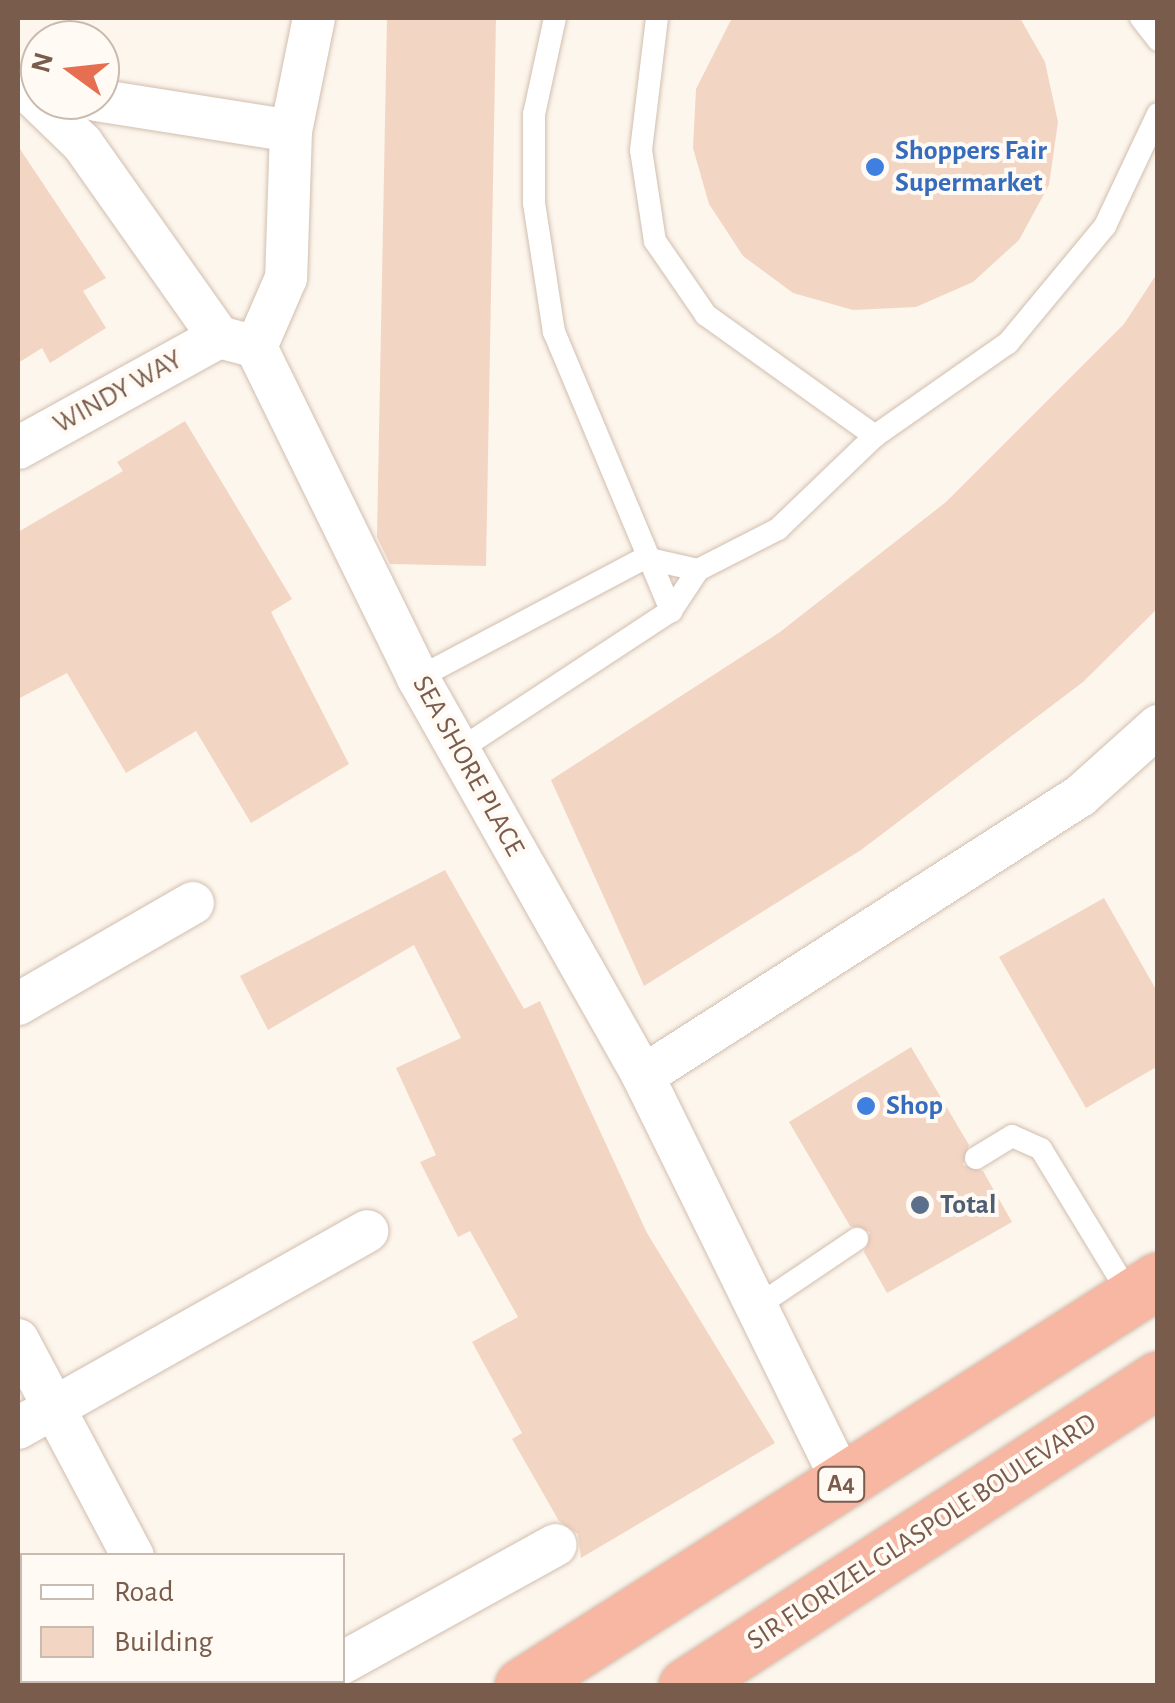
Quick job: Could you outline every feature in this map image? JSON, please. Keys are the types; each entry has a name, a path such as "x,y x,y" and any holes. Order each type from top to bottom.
{"highway":[{"name":"A4","path":"522,1686 1144,1289"},
{"name":"SIR FLORIZEL GLASPOLE BOULEVARD","path":"686,1686 1158,1378"}],"street":[{"path":"238,342 286,278 291,131 314,18"},
{"path":"120,104 291,131"},
{"name":"SEA SHORE PLACE","path":"60,120 82,142 238,342 418,678 643,1076 842,1482"},
{"name":"WINDY WAY","path":"18,448 238,342"},
{"path":"643,1076 1034,827 1158,726"},
{"path":"18,1004 193,903"},
{"path":"18,1428 367,1231"},
{"path":"18,1340 131,1553"},
{"path":"345,1661 556,1544"}],"lane":[{"path":"555,18 534,114 534,203 554,332 645,558 671,611"},
{"path":"657,18 641,150 655,241 706,315 874,436"},
{"path":"1140,18 1158,40"},
{"path":"459,750 671,611 698,570 778,529 874,436 1008,343 1060,286 1105,226 1158,114"},
{"path":"418,678 645,558 698,570"},
{"path":"976,1158 1012,1136 1040,1148 1144,1289"},
{"path":"756,1307 857,1239"}],"building":[{"path":"387,18 496,18 486,566 390,564 377,537"},
{"name":"Shoppers Fair Supermarket","path":"732,18 1020,18 1045,62 1058,122 1049,185 1019,240 973,282 916,307 853,310 793,293 743,256 709,204 693,148 696,89"},
{"path":"18,146 106,278 83,291 106,328 50,363 42,348 18,363"},
{"path":"1158,272 1158,608 1083,682 861,850 644,986 551,780 780,632 946,502 1124,324"},
{"path":"185,421 292,599 271,612 349,764 251,823 196,731 126,773 67,673 18,699 18,532 123,471 117,462"},
{"path":"445,870 524,1009 540,1001 647,1233 775,1443 581,1558 578,1534 559,1521 512,1439 522,1433 472,1342 518,1317 470,1231 458,1237 420,1162 436,1155 396,1068 461,1038 414,945 268,1030 240,976"},
{"path":"1104,898 1158,993 1158,1066 1086,1108 999,957"},
{"name":"Total","path":"911,1047 969,1145 963,1165 983,1171 1012,1222 887,1293 864,1252 870,1232 850,1226 789,1122"}],"place":[{"name":"Shoppers Fair Supermarket","path":"875,167"},
{"name":"Shop","path":"866,1106"},
{"name":"Total","path":"920,1205"}]}
